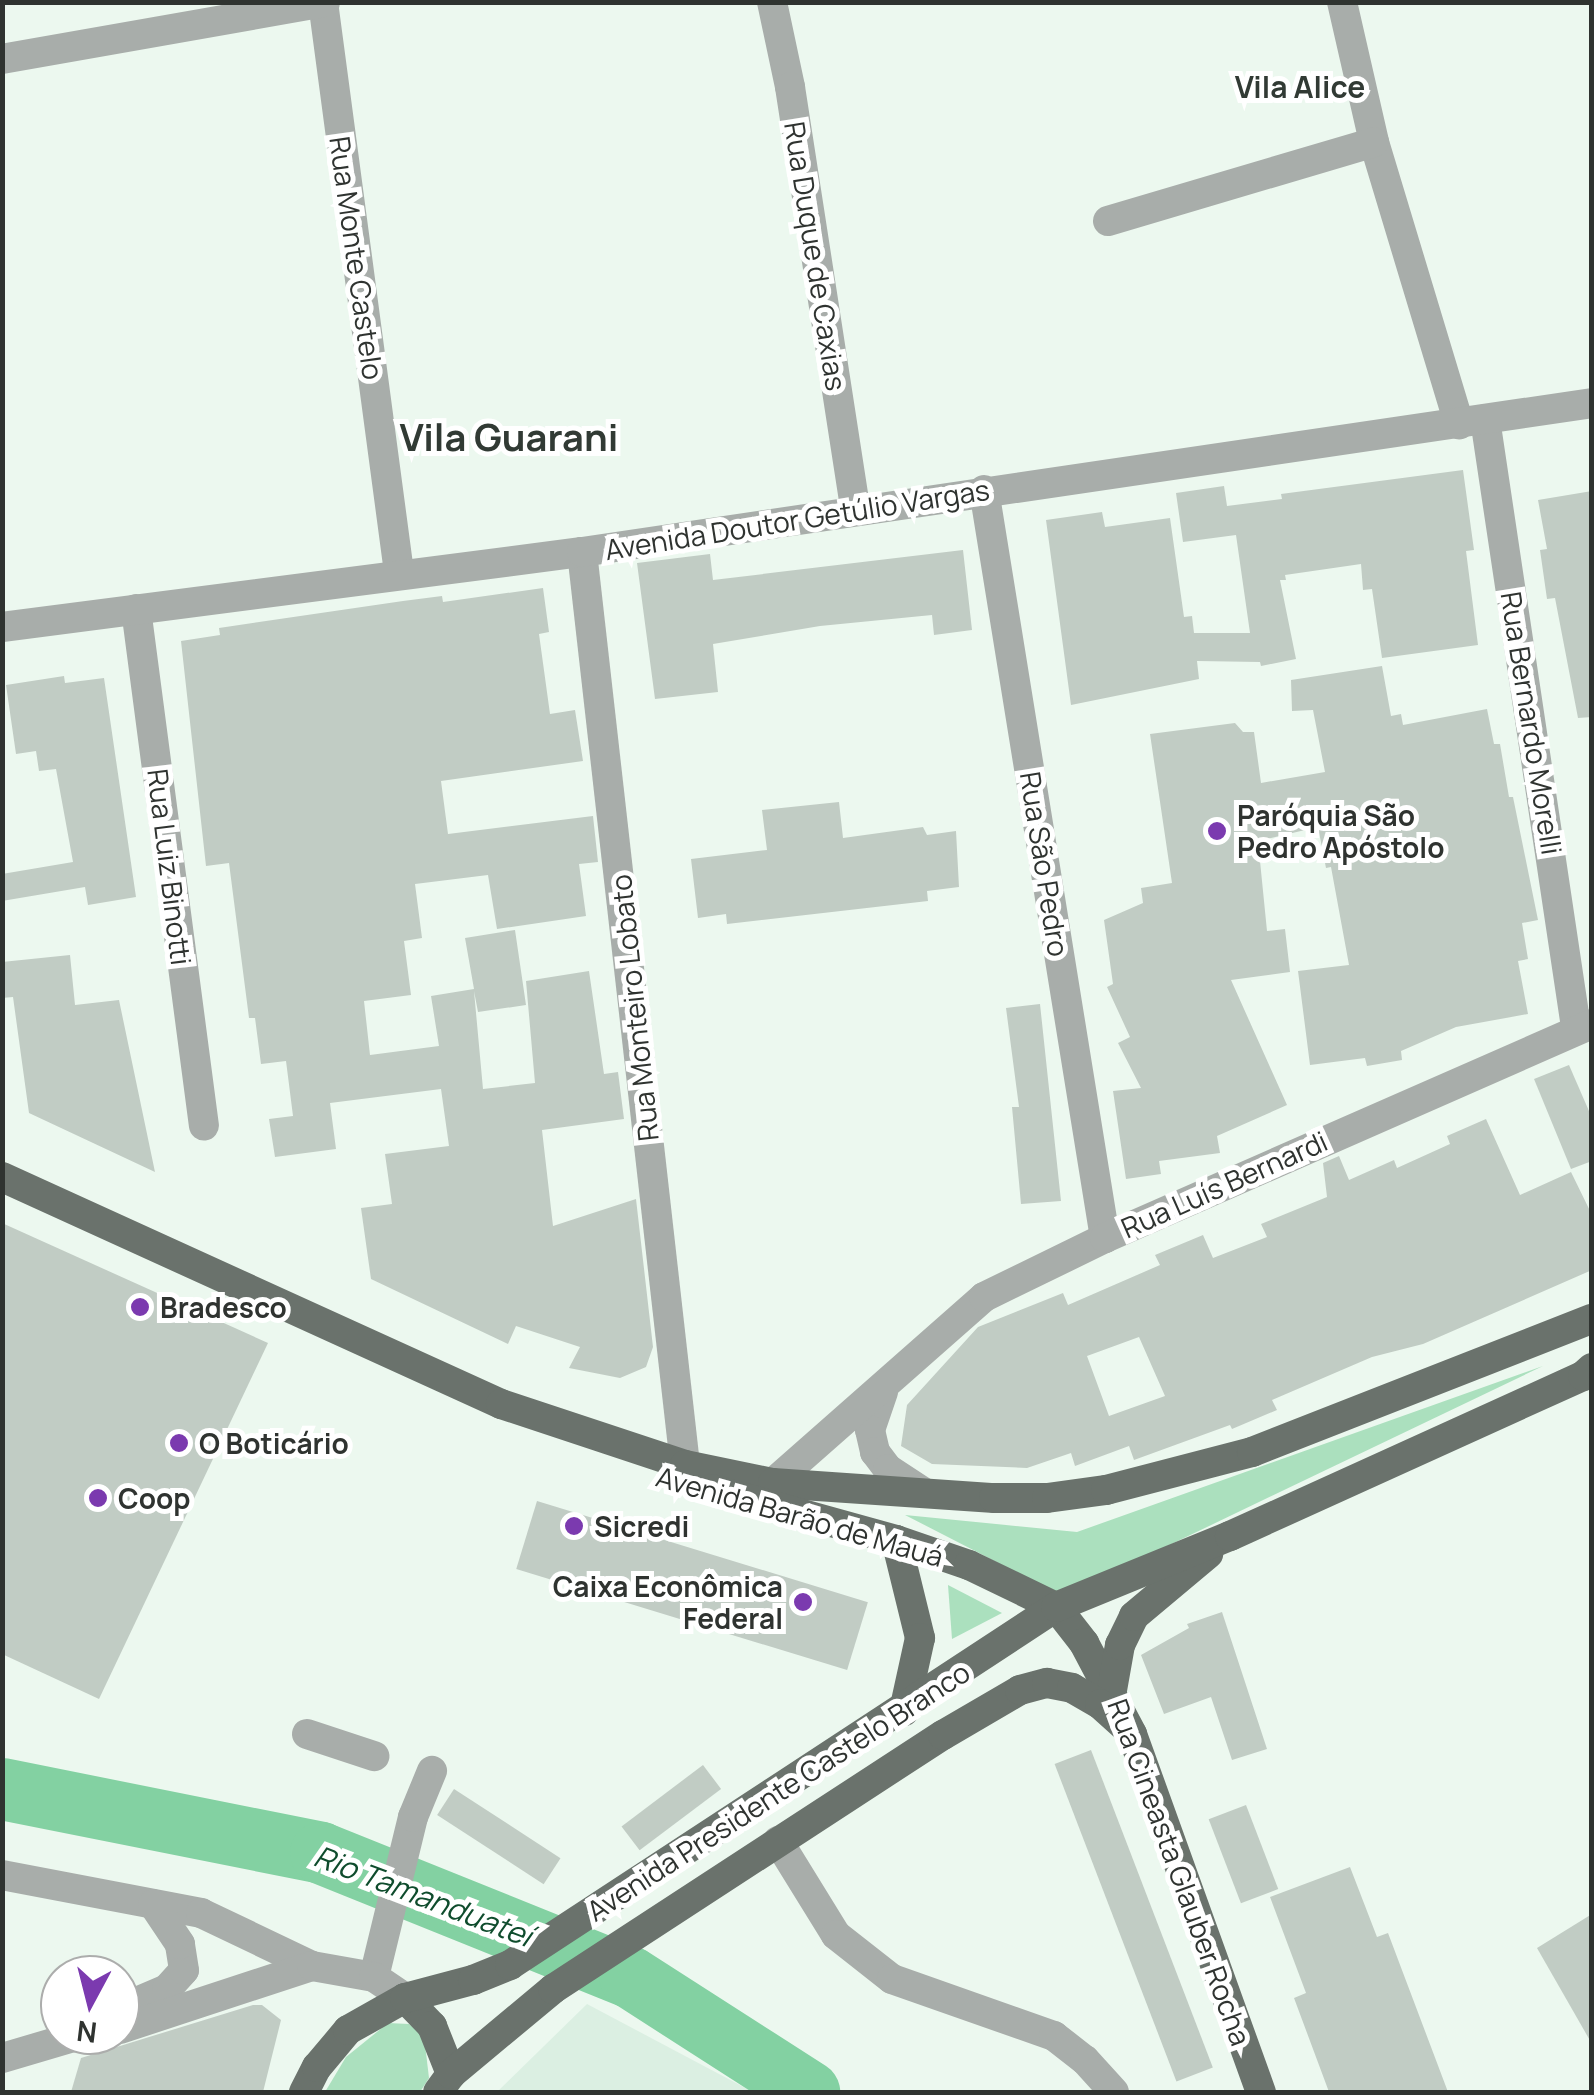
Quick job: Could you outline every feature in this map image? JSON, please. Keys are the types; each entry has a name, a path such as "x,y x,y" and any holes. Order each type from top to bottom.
{"main road":[{"name":"Avenida Barão de Mauá","path":"2,1176 412,1367 538,1418 685,1465 773,1483 1047,1498 1174,1474 1252,1452 1592,1319"},
{"name":"Avenida Barão de Mauá","path":"2,1199 405,1386 495,1422 591,1457 896,1540 970,1566 1056,1607"},
{"path":"1056,1607 1230,1536 1583,1376 1592,1368"},
{"path":"1112,1690 1120,1645 1134,1616 1230,1536"},
{"path":"896,1540 920,1638 904,1711"},
{"name":"Rua Cineasta Glauber Rocha","path":"1056,1607 1084,1642 1132,1734 1261,2092"},
{"name":"Avenida Presidente Castelo Branco","path":"304,2092 317,2066 348,2030 405,1998 473,1980 510,1965 904,1711 1056,1607"},
{"name":"Avenida Presidente Castelo Branco","path":"444,2084 553,1988 1020,1690 1047,1683 1072,1688 1100,1704 1132,1734"},
{"path":"405,1998 432,2026 444,2084"}],"street":[{"name":"Rua Duque de Caxias","path":"772,2 790,87 856,511"},
{"name":"Rua Bernardo Morelli","path":"1342,2 1374,142 1472,421 1584,1026"},
{"path":"2,59 324,3"},
{"name":"Rua Monte Castelo","path":"324,3 399,572"},
{"path":"1108,220 1374,142"},
{"name":"Avenida Doutor Getúlio Vargas","path":"2,627 399,572 582,552 1592,403"},
{"name":"Rua São Pedro","path":"984,490 1105,1238"},
{"name":"Rua Monteiro Lobato","path":"582,552 685,1465"},
{"name":"Rua Luiz Binotti","path":"136,609 204,1126"},
{"name":"Rua Luís Bernardi","path":"773,1483 884,1389 949,1323 984,1297 1105,1238 1584,1026"},
{"name":"Rua Luís Bernardi","path":"884,1389 870,1430 874,1452 888,1469 923,1492"},
{"path":"307,1734 374,1756"},
{"path":"374,1978 413,1817 432,1771"},
{"path":"778,1841 836,1934 892,1979 1054,2036 1085,2060 1114,2092"},
{"path":"2,1875 202,1913 312,1966 374,1978 405,1998"},
{"path":"140,2000 166,1989 184,1970 180,1944 154,1904"},
{"path":"140,2022 312,1966"},
{"path":"2,2058 40,2047"}],"shaded area":[{"path":"587,2004 753,2092 497,2092"}],"green space":[{"path":"1543,1366 1063,1596 905,1515 1077,1532"},
{"path":"948,1585 1002,1613 952,1639"},
{"path":"388,2023 409,2024 424,2036 429,2078 420,2092 325,2092 346,2057"}],"building":[{"path":"1463,470 1474,550 1466,551 1478,645 1382,658 1372,589 1363,590 1361,564 1285,575 1286,580 1280,580 1296,659 1261,666 1260,662 1197,661 1199,679 1071,705 1046,520 1102,512 1105,527 1170,518 1184,617 1192,616 1194,633 1250,633 1236,535 1183,542 1176,493 1224,486 1227,506 1282,499 1281,494"},
{"path":"1592,491 1592,717 1578,718 1555,598 1547,599 1540,550 1547,549 1538,500"},
{"path":"963,550 972,630 934,635 932,615 820,626 713,644 718,692 655,699 637,563 710,554 713,580"},
{"path":"543,588 549,632 539,634 550,714 575,710 583,761 441,781 448,834 593,816 598,862 579,864 586,916 497,929 488,875 415,884 422,938 404,941 411,995 364,1001 370,1055 439,1046 431,996 474,989 465,938 515,930 526,1005 478,1012 474,991 483,1089 535,1083 526,981 589,971 604,1074 618,1072 624,1119 542,1130 553,1226 636,1199 653,1347 646,1367 620,1378 569,1368 580,1347 516,1326 508,1344 371,1279 361,1208 392,1204 385,1154 449,1146 441,1089 330,1103 336,1149 275,1157 269,1119 293,1116 286,1061 261,1064 255,1018 249,1018 229,863 206,866 181,641 220,635 219,628 403,601 442,596 443,602"},
{"path":"1382,666 1391,716 1401,714 1403,725 1487,709 1494,744 1500,744 1509,797 1513,797 1538,920 1522,923 1528,959 1518,961 1528,1014 1456,1027 1401,1051 1402,1060 1367,1066 1365,1058 1310,1065 1298,971 1349,965 1331,867 1326,868 1318,827 1258,841 1267,931 1285,929 1290,972 1231,980 1287,1105 1217,1136 1220,1153 1159,1161 1161,1174 1126,1179 1113,1091 1141,1088 1118,1043 1130,1037 1107,987 1113,984 1104,920 1143,903 1141,888 1172,883 1150,734 1235,723 1243,732 1254,732 1261,783 1325,772 1313,710 1292,711 1291,680"},
{"path":"64,676 65,683 104,678 136,897 88,905 85,887 2,901 2,874 73,862 56,769 39,771 36,751 16,754 6,685"},
{"path":"839,802 843,838 923,827 927,835 956,831 959,887 927,891 928,901 727,924 726,914 698,918 691,859 767,850 762,810"},
{"path":"70,955 75,1005 119,1000 155,1172 29,1113 13,997 2,998 2,962"},
{"path":"1040,1004 1061,1201 1021,1204 1012,1107 1019,1107 1006,1008"},
{"path":"1569,1065 1592,1118 1592,1161 1571,1169 1534,1079"},
{"path":"1486,1119 1520,1195 1571,1172 1592,1215 1592,1270 1423,1344 1372,1357 1272,1400 1277,1410 1232,1429 1230,1425 1134,1460 1129,1446 1075,1466 1071,1453 1027,1468 932,1464 901,1446 907,1405 978,1327 1063,1293 1068,1305 1160,1265 1155,1255 1203,1235 1213,1258 1267,1237 1261,1224 1327,1197 1323,1163 1339,1156 1349,1180 1394,1160 1397,1168 1450,1144 1447,1136","holes":["1139,1337 1165,1396 1109,1416 1087,1356"]},
{"name":"Coop","path":"2,1223 268,1343 99,1699 2,1654"},
{"path":"537,1501 868,1602 847,1670 516,1569"},
{"path":"1222,1612 1267,1749 1232,1760 1211,1697 1164,1714 1141,1655 1189,1628 1187,1624"},
{"path":"1091,1750 1213,2067 1176,2081 1055,1764"},
{"path":"703,1765 721,1789 640,1850 622,1826"},
{"path":"454,1789 561,1858 544,1884 437,1815"},
{"path":"1246,1805 1278,1889 1241,1903 1209,1819"},
{"path":"1350,1867 1377,1937 1388,1933 1448,2092 1329,2092 1294,1998 1306,1993 1270,1897"},
{"path":"1592,1914 1592,2044 1537,1948"},
{"path":"253,2005 262,2005 281,2020 263,2092 71,2092 81,2058 140,2055 140,2040"}],"waterway":[{"name":"Rio Tamanduateí","path":"2,1789 321,1853 630,1977 809,2092"}],"place":[{"name":"Paróquia São Pedro Apóstolo","path":"1217,831"},
{"name":"Bradesco","path":"140,1307"},
{"name":"O Boticário","path":"179,1443"},
{"name":"Coop","path":"98,1498"},
{"name":"Sicredi","path":"574,1526"},
{"name":"Caixa Econômica Federal","path":"803,1602"}],"district":[{"name":"Vila Alice","path":"1300,87"},
{"name":"Vila Guarani","path":"509,437"}]}
